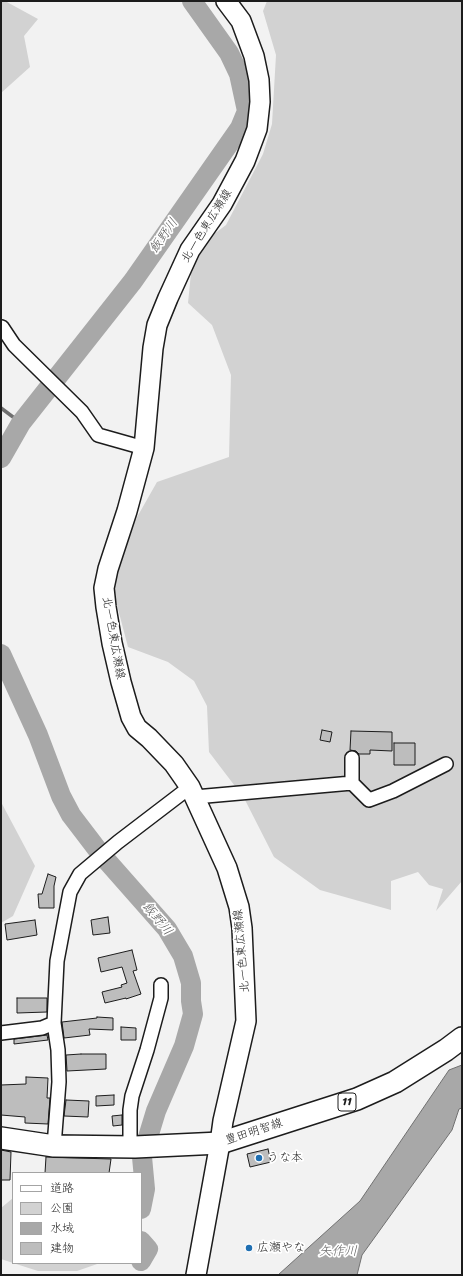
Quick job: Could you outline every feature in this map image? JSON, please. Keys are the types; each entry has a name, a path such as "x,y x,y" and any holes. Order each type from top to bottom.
{"main road":[{"name":"北一色東広瀬線","path":"196,1275 223,1120 246,1021 242,928 239,907 227,868 193,792 174,764 149,738 137,728 131,717 121,682 106,607 104,588 108,568 127,511 144,448 153,348 157,325 190,250 222,204 245,161 257,129 260,102 259,80 254,56 241,21 226,1"},
{"name":"豊田明智線","path":"1,1138 54,1146 133,1147 220,1143 357,1099 395,1082 446,1050 462,1038"}],"street":[{"path":"2,327 14,345 82,412 98,435 144,448"},
{"path":"352,758 352,783 369,800 393,791 446,764"},
{"path":"54,1146 59,1082 58,1050 54,1023 57,961 70,892 80,874 118,842 193,792 352,783"},
{"path":"133,1147 130,1110 132,1096 148,1050 161,998 161,985"},
{"path":"1,1033 42,1028 54,1023"}],"green space":[{"path":"1,1 5,1 38,19 24,36 30,67 1,93"},
{"path":"267,1 462,1 462,881 436,911 443,889 429,885 418,872 391,881 391,910 320,890 274,857 244,798 209,752 207,706 194,681 168,662 128,647 113,590 128,533 157,482 229,457 231,375 212,325 188,303 191,273 202,243 226,225 263,154 272,124 276,55 263,11"},
{"path":"1,802 35,866 13,916 1,923"},
{"path":"12,1199 12,1263 1,1259 1,1208"},
{"path":"16,1264 97,1264 77,1271 38,1271"}],"water":[{"name":"矢作川","path":"462,1065 462,1108 459,1109 452,1130 362,1255 357,1275 278,1275 360,1201 449,1070"}],"building":[{"path":"322,730 332,732 330,742 320,740"},
{"path":"351,731 392,732 392,751 370,750 370,754 359,754 356,751 350,750"},
{"path":"394,743 415,743 415,765 394,765"},
{"path":"48,874 56,877 54,886 54,908 39,908 38,894 42,894"},
{"path":"108,917 110,933 93,935 91,920"},
{"path":"35,920 37,935 7,940 5,924"},
{"path":"132,950 137,970 133,971 141,994 126,999 105,1003 102,992 122,987 121,985 127,983 122,967 101,972 98,958"},
{"path":"17,998 47,998 47,1012 17,1013"},
{"path":"97,1017 113,1018 113,1030 89,1029 90,1035 64,1038 62,1022"},
{"path":"121,1027 136,1028 136,1040 121,1040"},
{"path":"47,1035 48,1040 14,1044 14,1039"},
{"path":"106,1054 106,1069 67,1071 66,1055"},
{"path":"26,1077 48,1078 47,1098 50,1098 48,1124 25,1123 25,1117 1,1115 1,1085 26,1084"},
{"path":"114,1095 114,1105 96,1106 96,1096"},
{"path":"66,1100 89,1101 88,1117 64,1116"},
{"path":"122,1115 122,1125 113,1126 112,1116"},
{"name":"うな本","path":"268,1149 271,1162 250,1167 247,1154"},
{"path":"1,1150 11,1152 10,1180 1,1180"},
{"path":"46,1157 111,1159 109,1172 45,1172"}],"waterway":[{"name":"飯野川","path":"1,458 21,423 133,281 240,128 247,111 239,74 229,53 192,1"},
{"path":"1,408 21,423"},
{"name":"飯野川","path":"1,654 38,735 61,796 71,815 100,853 167,929 183,956 191,983 193,1014 184,1046 156,1111 142,1157 145,1189 142,1204"},
{"name":"飯野川","path":"142,1242 148,1249 142,1259"}],"place":[{"name":"うな本","path":"259,1158"},
{"name":"広瀬やな","path":"249,1248"}]}
